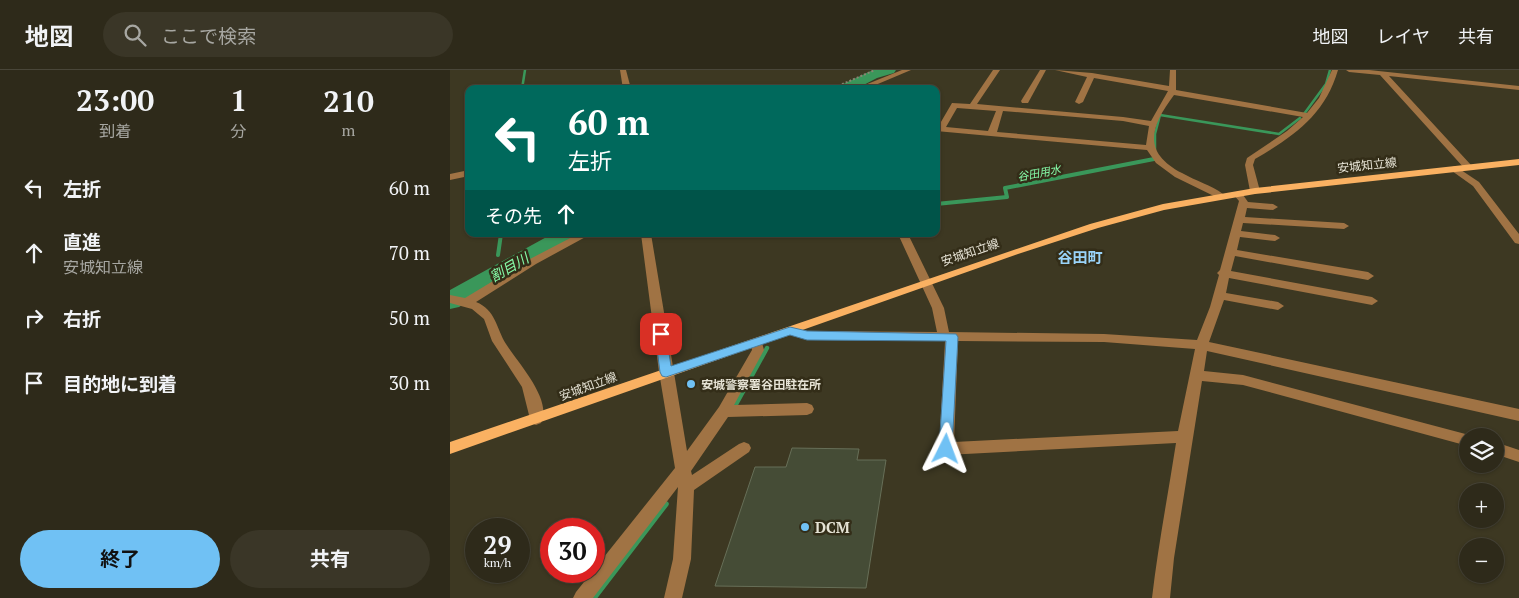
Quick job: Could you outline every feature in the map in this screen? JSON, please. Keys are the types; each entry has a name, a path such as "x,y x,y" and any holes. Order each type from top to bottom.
{"main road":[{"name":"安城知立線","path":"450,448 927,282 1094,226 1163,207 1255,191 1519,162"}],"street":[{"path":"623,70 626,85"},
{"path":"869,85 908,70"},
{"path":"972,106 997,70"},
{"path":"1025,101 1044,70"},
{"path":"1058,70 1310,116"},
{"path":"1173,70 1172,90 1151,127 1153,155 1177,174 1220,196"},
{"path":"1255,191 1249,165 1251,158 1272,146 1310,116 1323,98 1335,70"},
{"path":"1349,70 1519,88"},
{"path":"1383,74 1468,168"},
{"path":"1079,102 1092,75"},
{"path":"940,128 955,105 1123,118 1153,124"},
{"path":"992,133 1000,109"},
{"path":"940,129 1151,148"},
{"path":"1455,169 1476,184 1519,241"},
{"path":"450,177 465,174"},
{"path":"1161,598 1165,558 1172,525 1184,437 1202,344 1240,220 1244,201 1238,194"},
{"path":"1243,205 1273,207"},
{"path":"1240,220 1344,226"},
{"path":"1236,233 1275,238"},
{"path":"467,302 532,262 580,237"},
{"path":"646,237 666,372 686,487 686,527 682,559 673,598"},
{"path":"904,237 927,282 948,336 946,449 1184,437"},
{"path":"1231,252 1368,276"},
{"path":"1223,273 1372,301"},
{"path":"1218,294 1278,306"},
{"path":"450,299 477,306 488,315 498,341 526,380 536,405 536,419"},
{"path":"790,331 807,336 1104,338 1202,344 1519,415"},
{"path":"582,598 731,411 758,350 757,342"},
{"path":"1196,375 1243,380 1459,438"},
{"path":"731,411 808,409"},
{"path":"686,487 744,448"},
{"path":"1504,451 1519,456"}],"path":[{"path":"840,85 875,70"}],"building":[{"name":"DCM","path":"792,448 859,449 857,460 886,460 866,588 715,586 755,467 786,467"}],"waterway":[{"path":"523,85 525,70"},
{"name":"割目川","path":"852,85 872,75 889,70"},
{"name":"谷田用水","path":"1304,114 1326,84 1330,70"},
{"name":"谷田用水","path":"1155,150 1155,134 1160,115 1279,134 1300,118"},
{"name":"谷田用水","path":"940,204 1007,197 1005,188 1154,159 1149,160"},
{"path":"498,255 501,237"},
{"name":"割目川","path":"450,301 517,261 562,237"},
{"name":"割目川","path":"509,260 517,261"},
{"name":"谷田用水","path":"734,408 767,348"},
{"name":"谷田用水","path":"594,598 666,504"}],"place":[{"name":"安城警察署谷田駐在所","path":"691,384"},
{"name":"DCM","path":"805,527"}],"district":[{"name":"谷田町","path":"1080,257"}],"route":[{"path":"661,334 666,372 790,331 807,336 952,337 946,449"}]}
